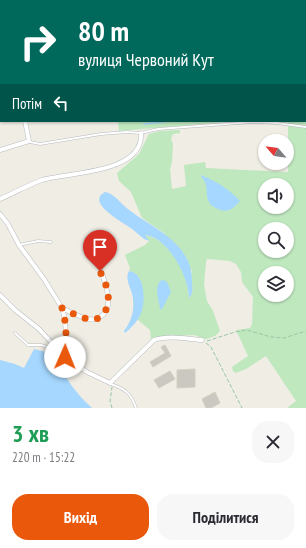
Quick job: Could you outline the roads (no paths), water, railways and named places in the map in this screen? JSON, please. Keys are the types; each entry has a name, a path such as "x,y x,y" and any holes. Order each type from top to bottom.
{"street":[{"path":"0,150 29,141 25,122"},
{"path":"0,199 42,180 76,175 122,162 137,150 142,139 142,133"},
{"path":"0,214 8,224 18,246 44,279 62,308 64,313 68,352 65,357"},
{"path":"62,308 92,320 102,316 105,312 108,295 97,263 96,254"},
{"path":"0,295 15,310 39,329 65,357 87,372 111,384 154,340 160,338 202,340"}],"lane":[{"path":"29,141 40,144 101,134 127,132 142,133 158,129 253,122 277,123 306,128"},
{"path":"18,246 38,241 51,242"},
{"path":"15,333 28,345 41,345 58,350"},
{"path":"111,384 132,396 136,408"}],"water":[{"path":"200,175 222,186 240,201 227,211 220,210 213,206 209,202 205,183"},
{"path":"105,192 115,197 129,210 170,238 179,247 186,257 190,268 192,294 189,298 188,289 181,269 169,250 153,237 145,235 149,241 144,239 107,211 99,201 100,196"},
{"path":"129,271 138,277 143,288 144,295 143,308 138,319 125,333 124,331 129,324 133,311 132,295 127,278"},
{"path":"163,280 167,282 171,292 162,309 160,309 157,288 160,281"},
{"path":"34,349 54,354 70,383 92,408 0,408 0,360 24,368"}],"waterway":[{"path":"144,124 163,122"}]}
